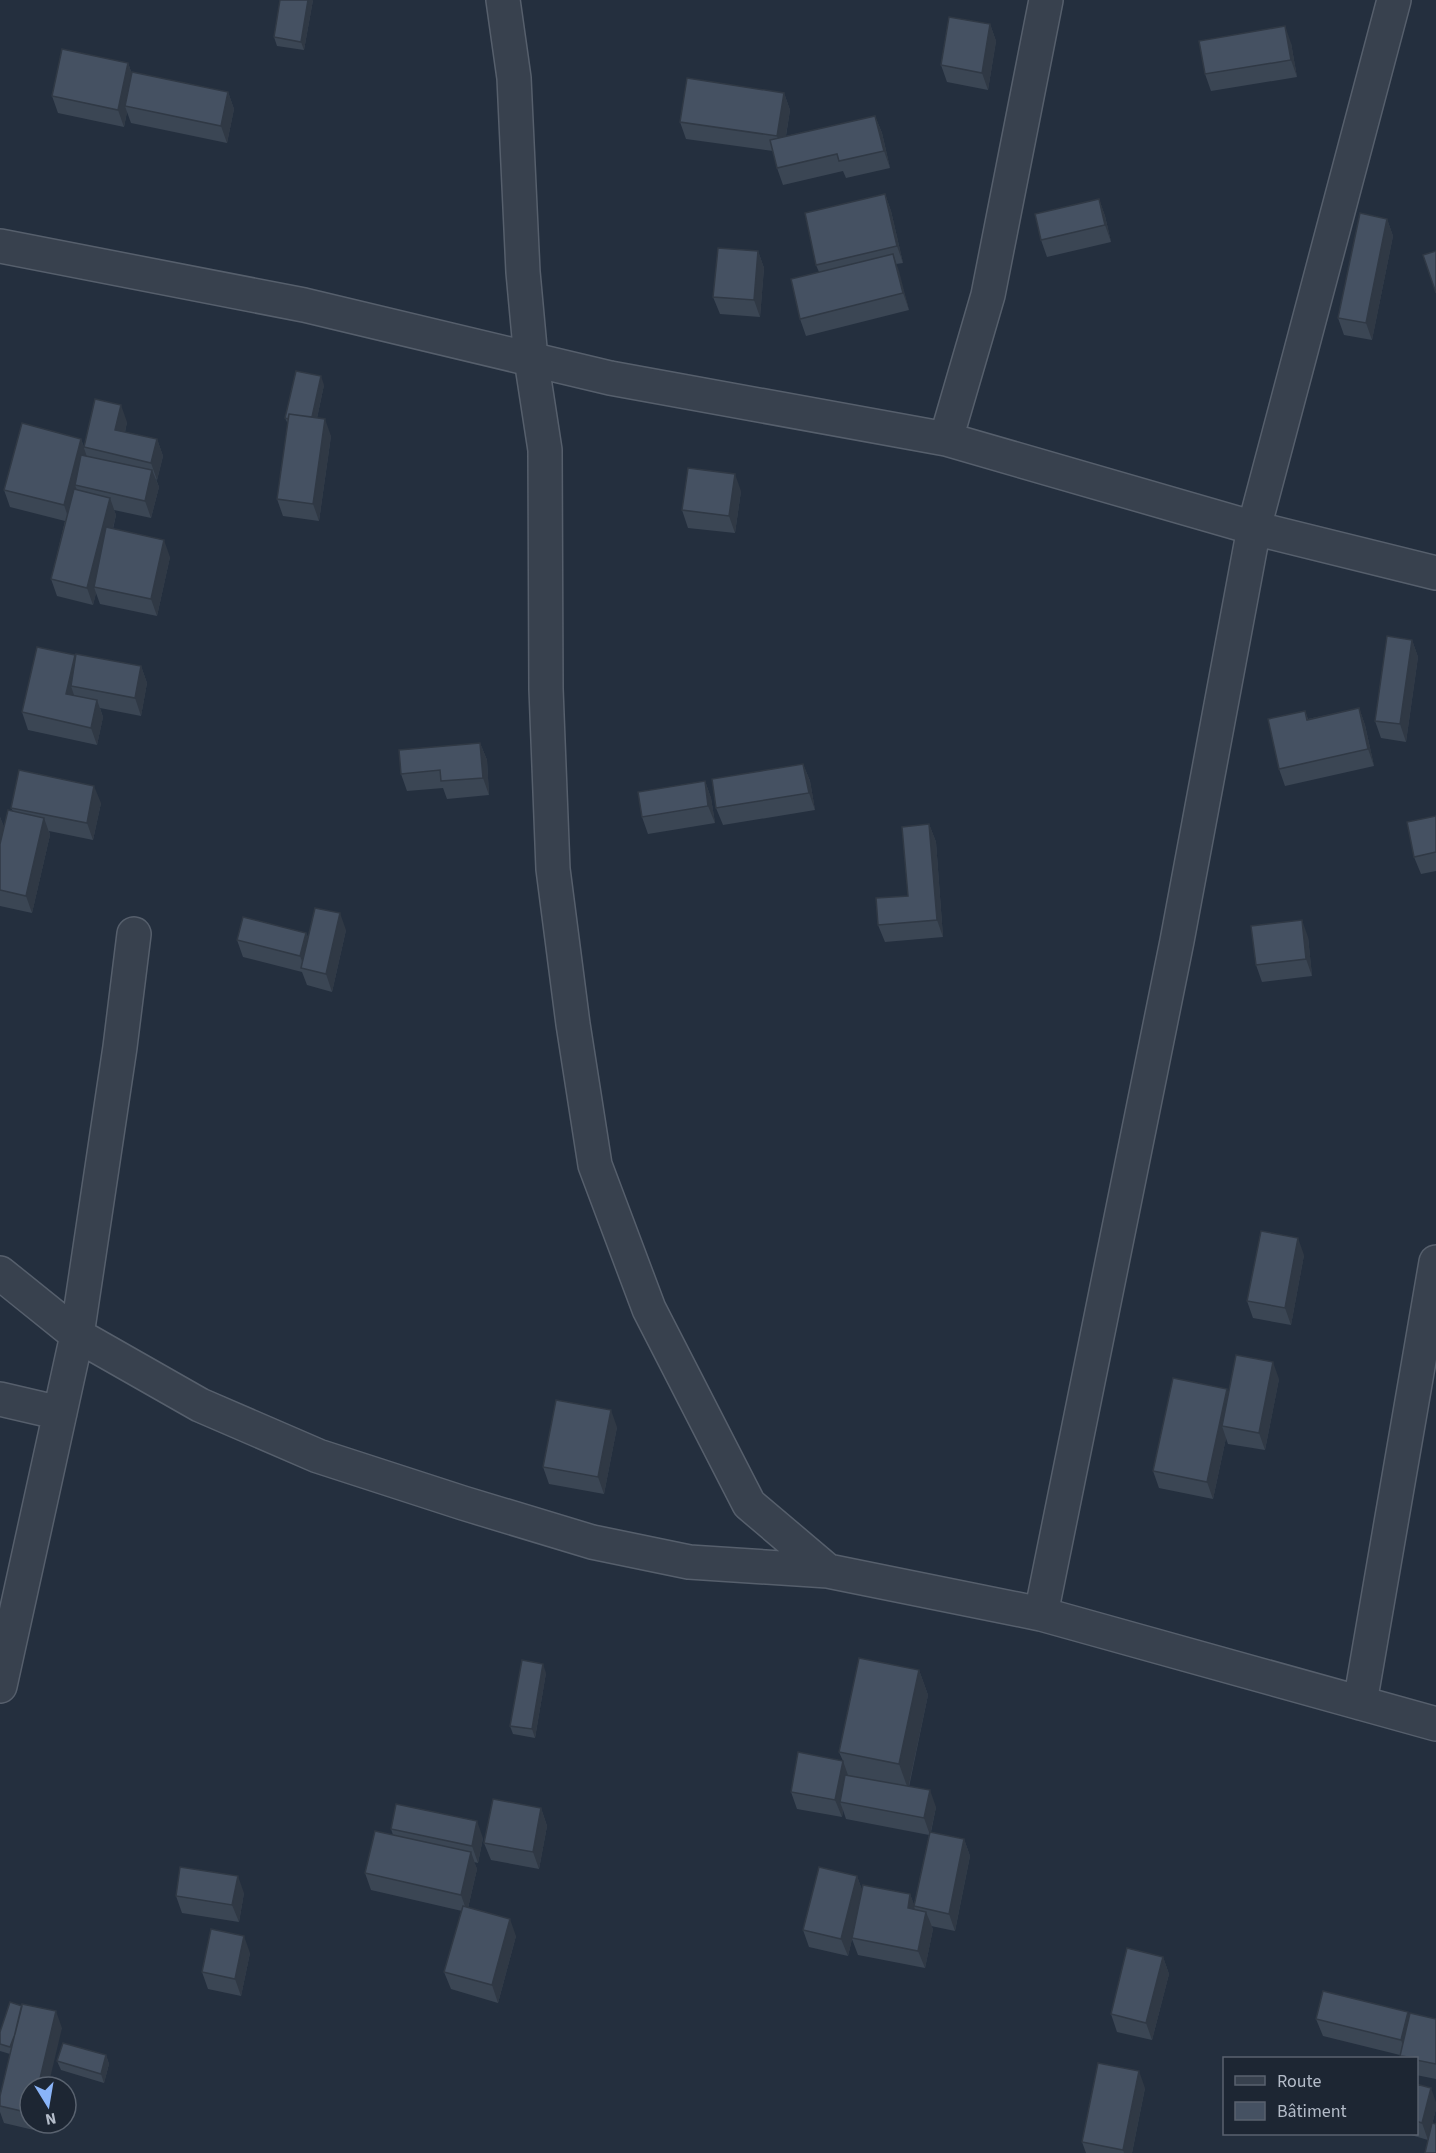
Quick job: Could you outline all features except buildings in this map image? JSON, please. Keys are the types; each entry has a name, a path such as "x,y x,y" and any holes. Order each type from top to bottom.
{"street":[{"path":"503,0 514,78 523,272 531,359 545,450 546,689 553,869 573,1024 595,1165 649,1309 749,1504 828,1571"},
{"path":"946,439 988,295 1046,0"},
{"path":"1041,1614 1177,941 1254,528 1394,0"},
{"path":"0,246 304,305 610,378 946,439 1254,528 1436,573"},
{"path":"0,1686 77,1335 120,1047 134,934"},
{"path":"1360,1703 1436,1262"},
{"path":"0,1273 77,1335 200,1405 318,1456 463,1503 592,1542 689,1562 828,1571 1041,1614 1436,1724"},
{"path":"0,1399 60,1413"}]}
